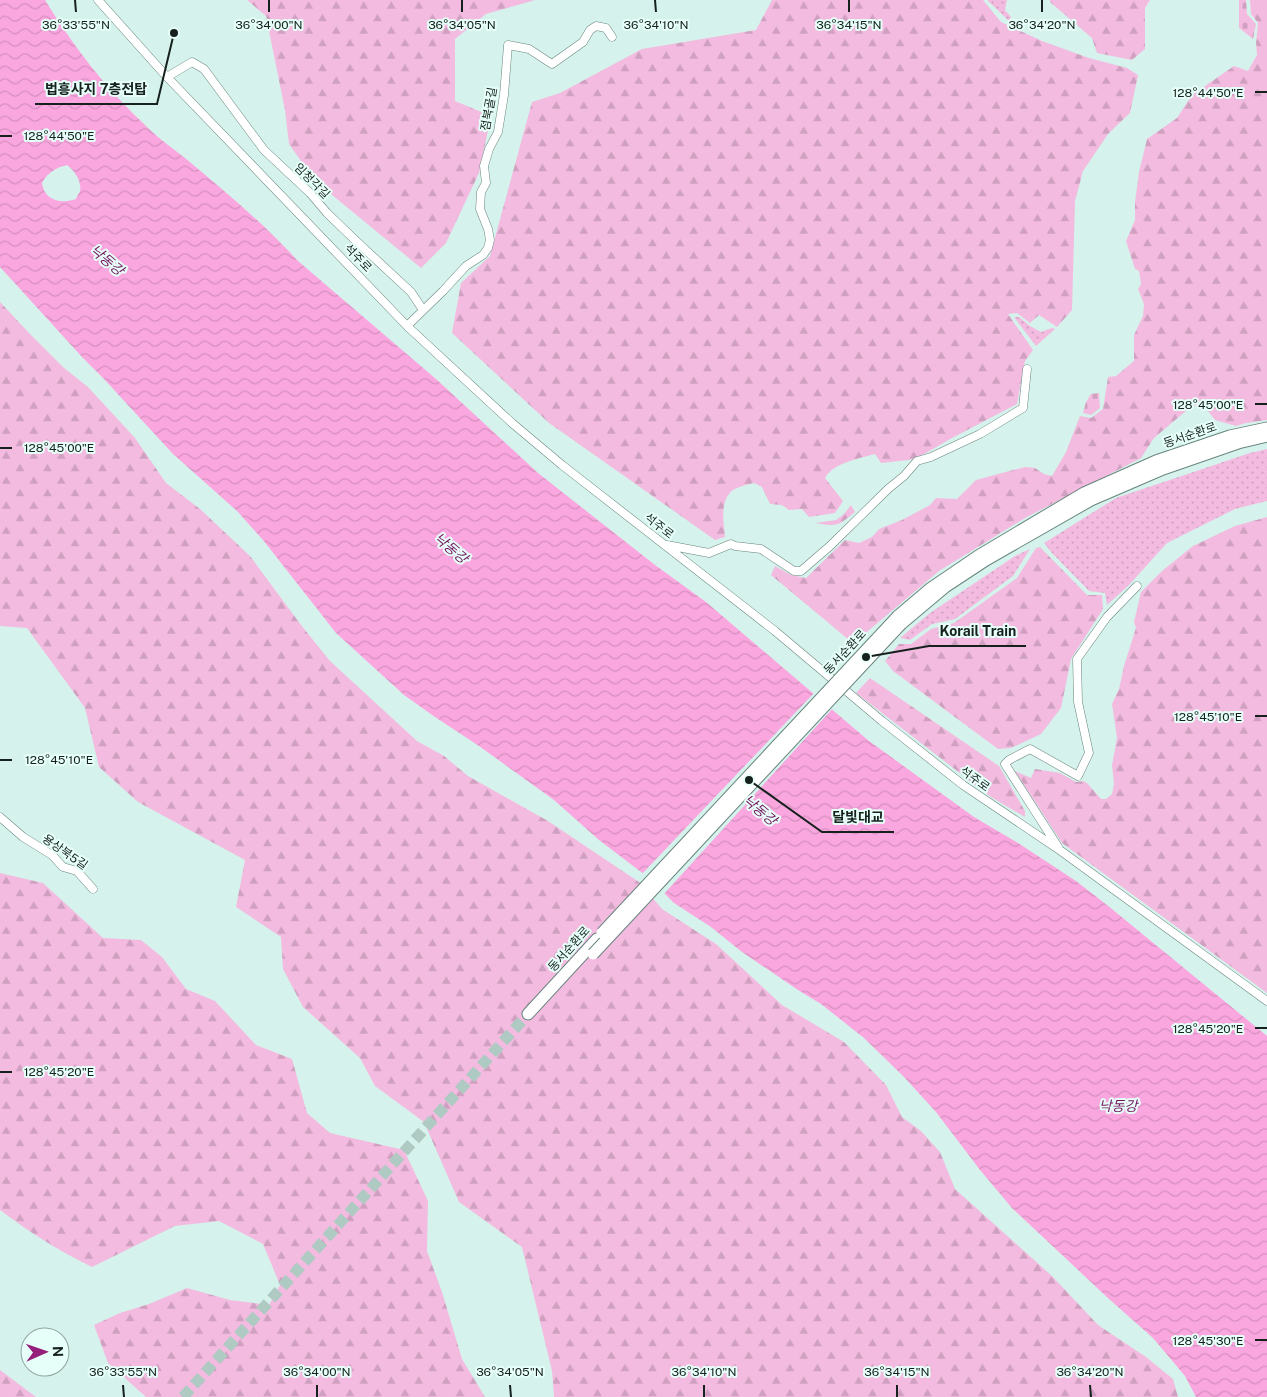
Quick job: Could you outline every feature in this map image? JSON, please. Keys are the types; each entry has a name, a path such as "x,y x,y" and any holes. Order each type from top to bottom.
{"highway":[{"name":"동서순환로","path":"1267,428 1230,436 1156,462 1084,493 978,556 931,588 900,620 597,939 531,1017 593,954 900,620 970,571 1092,500 1163,468 1238,443 1267,436"}],"street":[{"name":"석주로","path":"98,0 167,77 407,326 554,459 775,631 882,721 964,785 1061,851 1267,1000"},
{"name":"점북골길","path":"407,326 466,266 483,255 488,248 490,240 488,229 480,209 481,192 486,183 484,166 489,149 498,132 504,94 508,45 529,49 552,64 583,42 590,30 596,26 606,28 612,37"},
{"name":"임청각길","path":"167,77 192,62 204,69 264,150 411,292 423,310"},
{"path":"665,544 709,553 731,544 761,549 794,571 801,571 904,476 917,461 931,457 980,434 1023,408 1027,369"},
{"path":"1061,851 1005,764 1009,760 1030,750 1078,776 1089,753 1078,702 1077,659 1107,617 1137,586"},
{"name":"용상북5길","path":"0,817 22,837 52,855 62,867 77,871 92,889"}],"green space":[{"path":"247,0 535,0 486,14 455,39 455,101 491,116 479,173 446,243 421,268 315,181 289,144 285,110 266,16"},
{"path":"772,0 983,0 1001,22 1042,41 1089,58 1127,68 1138,75 1130,113 1108,134 1083,171 1075,201 1072,310 1057,327 1039,315 1030,323 1017,313 1008,314 1033,350 1025,361 1017,404 924,454 909,460 881,463 875,454 834,468 825,478 843,501 835,513 809,517 802,509 789,510 782,505 770,504 762,487 754,483 737,488 729,494 724,504 725,537 715,540 549,423 452,333 461,283 490,256 532,102 560,93 642,49 756,30"},
{"path":"987,0 1007,0 1005,10 1011,17 1009,21"},
{"path":"1050,0 1150,0 1145,8 1145,49 1132,60 1097,53 1092,38"},
{"path":"1239,0 1246,0 1247,14 1256,24 1253,39 1239,28"},
{"path":"1250,0 1267,0 1267,420 1236,426 1215,420 1204,406 1193,405 1154,438 1141,458 1025,518 939,571 861,637 849,640 771,575 775,566 791,575 806,578 845,540 859,543 872,537 879,529 902,520 930,505 936,498 957,499 976,480 1025,467 1035,468 1044,474 1052,476 1066,452 1080,416 1091,418 1103,409 1108,377 1116,376 1134,361 1134,335 1143,316 1144,304 1138,289 1141,284 1139,271 1135,269 1126,241 1135,220 1139,172 1147,139 1177,118 1192,95 1234,66 1248,71 1257,55 1258,23 1251,14"},
{"path":"0,302 64,368 88,387 135,438 166,483 200,509 250,556 330,661 417,741 444,756 468,776 548,821 639,882 662,909 716,944 782,1005 844,1042 886,1085 902,1117 921,1131 940,1152 955,1189 1052,1276 1098,1325 1146,1357 1173,1379 1178,1397 554,1397 552,1371 522,1247 459,1202 424,1122 375,1086 360,1058 303,1007 283,969 281,937 236,907 245,860 138,802 99,767 85,708 27,628 0,626"},
{"path":"1014,317 1019,317 1041,332 1052,328 1055,329 1036,346"},
{"path":"1099,393 1100,408 1091,415 1083,413 1086,402 1091,394"},
{"path":"1267,449 1267,501 1235,509 1167,543 1129,585 1107,605 1105,593 1089,591 1044,543 1116,498"},
{"path":"851,505 855,512 841,523 829,525 815,523 836,520"},
{"path":"1267,517 1267,993 1062,843 1015,771 1031,778 1035,769 1060,773 1076,782 1083,781 1087,783 1101,799 1106,799 1112,794 1114,784 1112,765 1117,738 1112,704 1119,689 1136,628 1134,622 1141,592 1162,571 1193,546 1235,526"},
{"path":"1040,547 1087,595 1102,595 1103,609 1071,659 1061,708 1041,734 1011,748 998,749 893,671 885,661 899,644 911,644 931,629 954,623 1017,578 1036,548"},
{"path":"1030,549 1013,576 955,619 932,624 910,640 900,638 930,613 1015,556"},
{"path":"870,678 999,766 1025,811 1025,817 991,797 856,693"},
{"path":"0,873 43,883 103,938 141,940 162,957 186,989 215,1001 256,1045 292,1059 307,1113 330,1133 404,1150 428,1201 427,1251 442,1292 462,1359 485,1397 146,1397 108,1363 94,1325 120,1313 149,1304 187,1288 230,1300 269,1305 280,1285 263,1244 219,1221 175,1226 92,1267 44,1241 0,1210"},
{"path":"0,1370 36,1397 0,1397"}],"water":[{"name":"낙동강","path":"0,0 45,0 91,67 132,113 246,210 298,261 436,379 538,473 655,565 706,602 869,741 974,817 1076,881 1267,1036 1267,1397 1196,1397 1185,1376 1153,1338 1012,1208 980,1170 936,1112 864,1038 821,1004 742,952 711,927 674,903 649,878 599,840 554,800 404,695 336,633 263,540 237,511 173,454 0,267","holes":["67,165 77,176 80,183 80,191 76,199 55,200 46,194 42,183 49,173"]}],"pier":[{"path":"815,692 833,708 663,895 641,875"}],"tunnel":[{"path":"183,1397 528,1014"}],"place":[{"name":"법흥사지 7층전탑","path":"174,33"},
{"name":"Korail Train","path":"866,657"},
{"name":"달빛대교","path":"749,780"}]}
